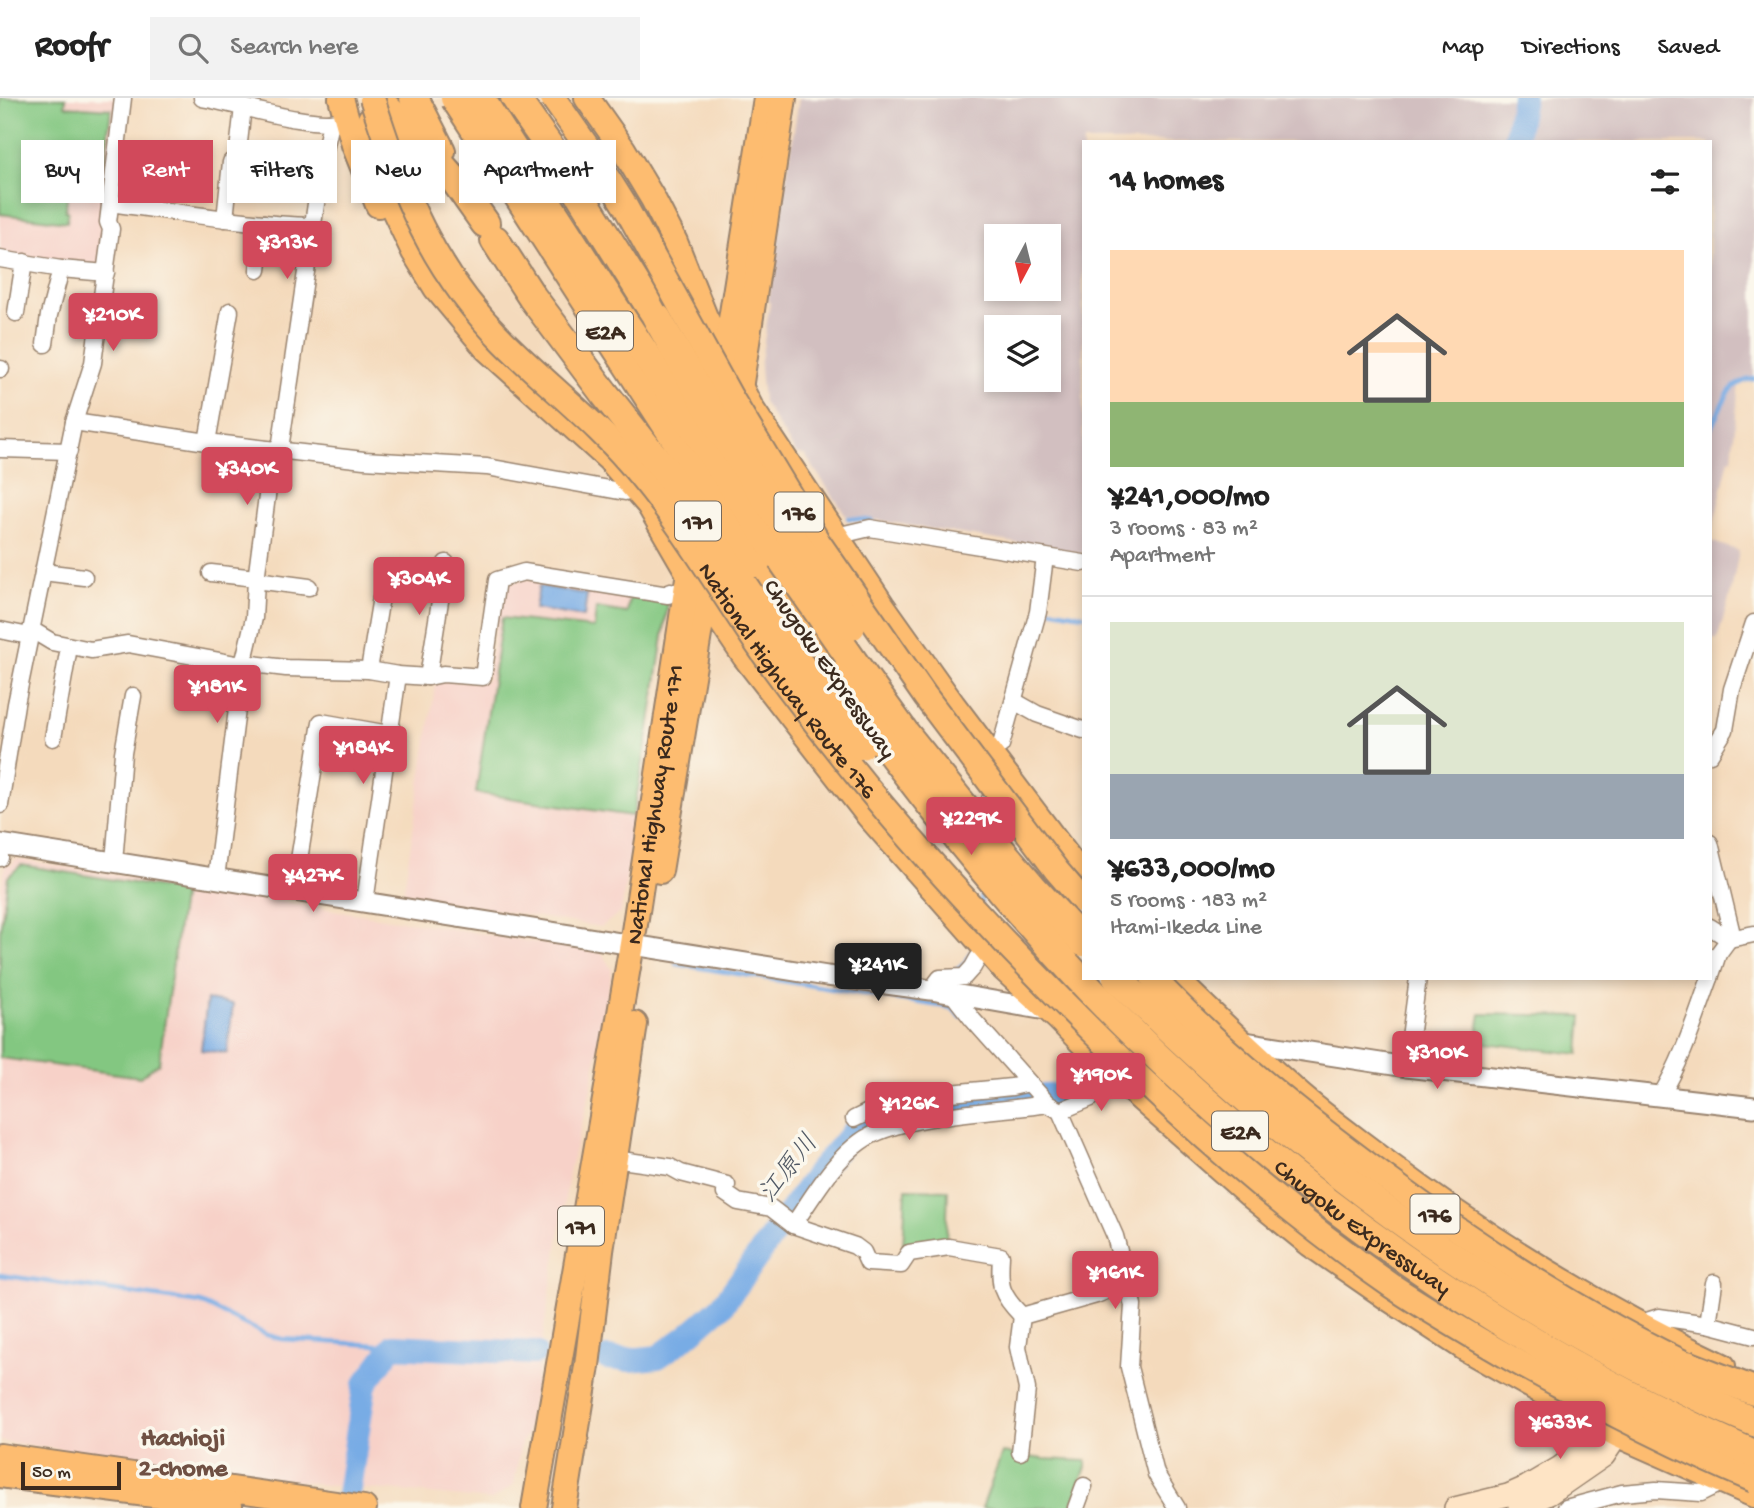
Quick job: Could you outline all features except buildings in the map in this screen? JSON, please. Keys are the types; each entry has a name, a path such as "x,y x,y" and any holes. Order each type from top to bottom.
{"highway":[{"path":"366,98 381,169 394,210 414,252 436,288 462,321 514,375 609,459 649,505 683,565"},
{"path":"374,98 414,135 456,182 533,298 667,473 777,635 870,755 980,876 1093,992"},
{"name":"National Highway Route 176","path":"374,98 394,166 410,206 450,279 502,340 580,412 638,472 666,508 764,654 837,749 926,857 1010,948 1160,1098 1238,1167 1316,1230 1396,1288 1627,1430 1754,1480"},
{"path":"414,98 456,182"},
{"name":"Chugoku Expressway","path":"455,98 755,563 835,677 937,813 1014,906 1093,992 1205,1101 1312,1191 1402,1259 1477,1308 1622,1392 1754,1454"},
{"name":"Chugoku Expressway","path":"480,98 621,317 854,663 904,732 966,809 1082,941"},
{"path":"515,98 544,140"},
{"path":"530,98 549,140"},
{"name":"176","path":"553,98 625,206 731,398 818,542 956,738 1082,900"},
{"path":"570,98 628,183 705,317"},
{"path":"587,98 623,149 653,199 675,242 705,317 751,408 953,705 1082,876"},
{"name":"National Highway Route 171","path":"566,1503 614,1159 683,565 725,359 766,98"},
{"name":"National Highway Route 171","path":"534,1508 695,663 741,387 784,98"},
{"path":"338,109 397,251 446,324 470,349 607,467 683,565 745,657 869,815 990,954 1113,1074 1250,1195 1311,1244 1466,1349 1723,1482 1754,1495"},
{"path":"585,203 657,318 722,432 869,652 967,790 1082,935"},
{"path":"695,663 715,654 745,657"},
{"name":"Chugoku Expressway","path":"1120,980 1195,1054 1283,1132 1414,1231 1484,1279 1569,1329 1652,1374 1754,1422"},
{"name":"176","path":"1155,980 1192,1020 1283,1099 1432,1212 1504,1262 1574,1304 1688,1364"},
{"path":"1177,980 1295,1091 1438,1201 1512,1251 1637,1324 1754,1380"},
{"path":"1688,1364 1754,1393"},
{"path":"1627,1430 1754,1488"},
{"path":"0,1456 364,1508"},
{"path":"0,1475 252,1508"}],"main road":[{"path":"1455,1508 1490,1504 1526,1487 1560,1467 1590,1444 1627,1430 1725,1367"},
{"path":"1528,1507 1604,1456 1627,1430"}],"street":[{"path":"0,805 8,703 31,634 74,422 93,363 111,229 108,222 122,98"},
{"path":"202,98 285,116 338,109 313,226 281,442 272,458 256,579 254,618 244,663 216,878"},
{"path":"225,219 243,107"},
{"path":"110,203 225,219 313,226"},
{"path":"258,270 264,223"},
{"path":"0,259 61,270 106,273"},
{"path":"16,313 24,262"},
{"path":"45,344 49,315 61,270"},
{"path":"207,442 230,311"},
{"path":"74,422 277,451 364,460 486,467 625,492"},
{"path":"0,449 69,451"},
{"path":"836,536 870,528 1082,563"},
{"path":"1001,746 1038,612 1045,557"},
{"path":"428,677 446,563"},
{"path":"43,572 84,577"},
{"path":"0,630 24,635 37,633 52,642 91,650 128,644 236,664 369,670 428,677 443,674 483,677 497,580 524,572 668,595 671,591"},
{"path":"211,573 309,587"},
{"path":"369,670 381,597"},
{"path":"1712,751 1725,730 1731,689 1749,652 1754,624"},
{"path":"53,738 69,647"},
{"path":"365,902 398,675"},
{"path":"114,862 123,753 133,696"},
{"path":"1014,701 1037,714 1082,730"},
{"path":"294,891 321,722 390,734"},
{"path":"989,916 990,799"},
{"path":"0,844 1406,1067 1754,1107"},
{"path":"1712,852 1731,930 1712,972"},
{"path":"1712,928 1728,939 1754,934"},
{"path":"931,990 940,978 964,977 974,967 978,958"},
{"path":"1406,1067 1418,980"},
{"path":"1660,1097 1672,1078 1695,1026 1709,980"},
{"path":"952,993 973,1020 1052,1106 1115,1236 1133,1305 1129,1367 1156,1474 1177,1508"},
{"path":"793,1225 840,1160 859,1142 878,1131 914,1121 1052,1106 1091,1098 1113,1074"},
{"path":"854,1119 897,1101 1032,1086"},
{"path":"614,1159 670,1167 681,1173 727,1185 725,1194 738,1202 771,1209 793,1225 855,1246 863,1252 868,1263 901,1265 909,1253 949,1247 1001,1256 999,1281 1008,1302 1021,1316 1018,1347 1027,1389 1020,1452"},
{"path":"1021,1316 1096,1295 1128,1282"},
{"path":"1708,1324 1714,1283"},
{"path":"1637,1324 1659,1317 1708,1324 1754,1336"},
{"path":"1566,1508 1622,1493 1656,1490 1701,1493 1723,1482"},
{"path":"1076,1508 1084,1486"}],"shaded area":[{"path":"0,98 118,98 103,265 94,268 0,255"},
{"path":"799,98 1754,98 1754,378 1739,381 1732,459 1729,459 1712,531 1712,140 1082,140 1082,554 846,515 805,455 796,453 763,402 760,367"},
{"path":"1712,542 1739,551 1717,640 1712,639"},
{"path":"528,579 671,601 621,912 601,927 403,895 436,681 487,681 502,585"},
{"path":"16,859 602,953 612,970 591,1089 570,1168 527,1435 521,1443 514,1485 492,1500 347,1488 0,1441 0,895 5,864 11,865"}],"green space":[{"path":"0,98 66,98 65,106 111,109 104,168 104,140 21,140 21,203 66,203 67,222 0,214"},
{"path":"630,597 668,603 633,816 476,793 502,618 594,628 596,608 627,613"},
{"path":"21,865 183,891 159,1063 140,1077 0,1058 0,931 8,877"},
{"path":"1481,1014 1582,1016 1579,1054 1476,1042"},
{"path":"906,1189 948,1190 946,1242 903,1247"},
{"path":"1002,1453 1086,1461 1071,1508 982,1508"}],"water":[{"path":"539,586 587,594 584,617 535,609"},
{"path":"207,1000 233,1004 227,1053 201,1050"}],"waterway":[{"name":"江原川","path":"1515,140 1523,98"},
{"path":"1712,425 1731,390 1754,379"},
{"path":"848,518 872,521"},
{"path":"1043,608 1082,615"},
{"path":"981,884 981,904"},
{"path":"955,971 966,963 971,952"},
{"path":"676,964 947,1007 961,1017"},
{"name":"江原川","path":"607,1358 630,1360 658,1357 722,1306 818,1172 857,1127 893,1112 1023,1097 1067,1095 1085,1087 1096,1073"},
{"path":"1022,1089 1023,1097"},
{"path":"0,1275 201,1303 267,1335 282,1339 393,1346"},
{"name":"江原川","path":"346,1508 365,1384 393,1346 535,1353"}],"district":[{"name":"Hachioji 2-chome","path":"183,1451"}]}
